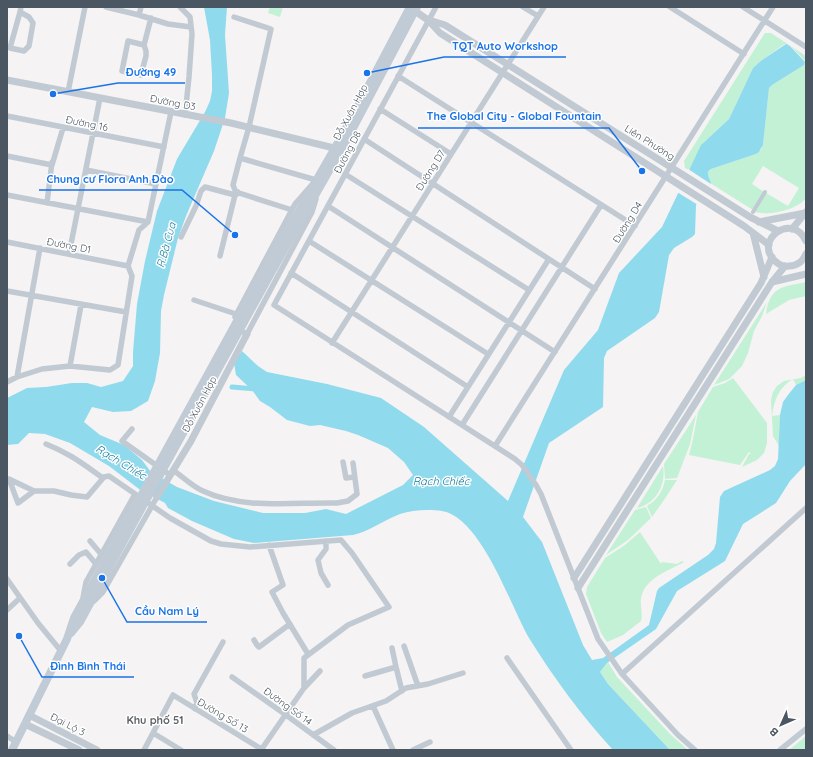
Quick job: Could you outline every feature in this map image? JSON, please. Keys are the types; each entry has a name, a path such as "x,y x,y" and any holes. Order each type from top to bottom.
{"main road":[{"name":"Đỗ Xuân Hợp","path":"84,606 337,150 413,8"},
{"path":"12,750 67,639 74,618 84,606"}],"street":[{"path":"68,92 85,7"},
{"path":"106,7 151,18 168,24 191,27"},
{"path":"139,15 141,7"},
{"path":"180,7 190,17 192,34 188,115"},
{"name":"Đường D8","path":"332,343 274,305 436,7"},
{"path":"523,7 538,16"},
{"name":"Đường D7","path":"332,343 544,7"},
{"path":"670,7 744,54"},
{"path":"743,7 806,47"},
{"name":"Đường D4","path":"495,446 773,7"},
{"name":"Liên Phường","path":"413,8 428,20 440,33 753,233 769,245"},
{"path":"20,10 29,17 34,24 29,46 24,51 10,48 20,10"},
{"path":"220,256 236,193 234,185 240,158 249,127 271,29 234,17"},
{"path":"144,45 128,41 122,71 141,75 146,56 144,45 151,18"},
{"name":"Liên Phường","path":"428,20 445,25 684,176 759,222 778,231"},
{"path":"398,76 635,226"},
{"name":"Đường D3","path":"7,80 231,123 337,150"},
{"path":"69,254 100,98"},
{"path":"380,109 451,154"},
{"path":"7,382 17,377 42,369 70,366 110,370 118,365 132,276 128,266 139,230 148,222 172,112"},
{"name":"Đường 16","path":"7,116 164,147"},
{"path":"47,203 52,165 63,128"},
{"path":"364,140 595,289"},
{"path":"7,156 52,165"},
{"path":"240,158 319,181"},
{"path":"86,170 156,184"},
{"path":"345,174 529,290"},
{"name":"Đỗ Xuân Hợp","path":"236,314 295,204 319,181"},
{"name":"Đỗ Xuân Hợp","path":"157,497 191,441 312,212 319,181"},
{"path":"182,237 196,206 201,190 206,187 236,193 292,210"},
{"path":"753,212 765,192"},
{"path":"7,195 78,210 148,222"},
{"path":"462,425 601,205"},
{"path":"328,206 555,352"},
{"path":"759,222 806,213"},
{"path":"792,229 806,213"},
{"path":"805,237 799,232 785,228 772,236 769,251 778,264 785,266 792,266 799,263 806,254"},
{"path":"753,233 764,277"},
{"path":"309,241 488,354"},
{"name":"Đường D1","path":"7,242 128,266"},
{"path":"17,377 40,248"},
{"path":"574,578 747,305 764,277 772,257"},
{"path":"450,417 488,354 549,259"},
{"path":"799,263 806,267"},
{"path":"578,588 772,282 785,266"},
{"path":"291,273 468,387"},
{"path":"772,282 806,274"},
{"path":"7,291 126,312"},
{"path":"194,300 236,314 233,324 234,327 247,334"},
{"path":"70,366 81,305"},
{"path":"747,305 755,310"},
{"path":"332,343 450,417 522,465 536,485 596,635 622,674 681,738 695,750"},
{"path":"686,401 694,406"},
{"path":"132,429 122,441 202,491 221,499 249,503 344,502 357,494 353,463"},
{"path":"46,444 77,459 103,478"},
{"path":"343,462 346,478 354,477"},
{"path":"8,479 34,491 54,491 87,497 103,478 109,476 170,518 211,541 221,544 240,547 341,540 352,553 388,606 348,625 308,654 304,658 304,688"},
{"path":"8,479 18,503 34,491"},
{"path":"84,606 86,582 135,494"},
{"path":"84,606 103,592 151,504 157,497"},
{"path":"624,500 631,505"},
{"path":"622,674 806,508"},
{"path":"90,541 102,554"},
{"path":"326,541 326,549 318,560 321,572 328,585"},
{"path":"270,545 283,585 272,592 308,654"},
{"path":"70,564 79,555 86,552 96,564"},
{"path":"7,578 38,623 61,651"},
{"path":"7,610 20,598"},
{"path":"254,640 259,647 290,624"},
{"path":"195,709 197,703 194,694 223,642"},
{"path":"404,646 418,686"},
{"path":"392,648 402,691"},
{"path":"507,658 571,750"},
{"path":"365,676 396,667"},
{"path":"262,750 304,688 320,671"},
{"path":"313,735 352,713 386,701 406,688 463,673"},
{"name":"Đường Số 14","path":"232,677 334,750"},
{"name":"Đường Số 13","path":"153,733 173,695 262,750"},
{"path":"373,706 393,750"},
{"name":"Đại Lộ 3","path":"29,715 97,750"},
{"name":"Đại Lộ 3","path":"25,724 78,750"},
{"path":"780,750 806,729"},
{"path":"144,750 153,733 181,750"},
{"path":"7,736 16,742"},
{"path":"413,750 423,748 430,742"}],"green space":[{"path":"270,7 283,7 280,17 268,13"},
{"path":"765,33 771,33 791,46 785,44 783,45 753,68 729,119 703,143 689,170 685,168 684,161"},
{"path":"791,46 806,56 806,198 790,209 768,213 755,212 766,193 788,206 799,188 763,166 752,184 764,192 753,210 710,183 707,172 711,169 756,154 761,150 763,145 769,88 805,64 805,61"},
{"path":"806,282 806,296 789,300 766,314 771,298 778,289"},
{"path":"767,302 754,331 748,353 742,366 729,379 714,385"},
{"path":"806,375 806,380 796,385 793,379 801,378"},
{"path":"733,378 767,423 767,443 764,453 757,460 742,467 749,454 751,454 749,452 740,465 689,455 698,412 713,387 725,383"},
{"path":"792,380 784,386 778,394 773,410 772,416 780,415 779,446 773,436 771,400 773,392 777,386 784,381"},
{"path":"696,415 690,444 677,478 665,479 664,464"},
{"path":"663,466 663,480 658,493 650,502 637,508"},
{"path":"665,480 677,480 652,517 647,506 659,495"},
{"path":"646,507 651,518 628,540 606,555 635,510"},
{"path":"640,532 661,564 662,562 677,564 682,561 684,562 652,580 643,592 641,599 641,621 623,635 607,642 601,633 586,594 587,587 605,558 625,545"},
{"path":"608,662 617,677 670,734 688,750 670,750 608,684 600,672"},
{"path":"806,736 806,750 789,750"}],"water":[{"path":"204,7 227,7 225,35 229,93 225,118 214,151 178,238 161,311 160,353 155,381 148,401 131,411 113,412 92,407 84,422 100,435 124,445 142,460 151,472 177,487 214,501 263,513 305,513 326,509 346,514 403,485 413,475 404,462 388,448 346,431 320,425 310,426 287,420 260,401 252,390 236,375 234,363 242,351 267,372 327,384 381,398 424,427 508,501 564,370 598,330 619,273 662,227 701,145 729,119 753,68 786,44 790,46 805,62 804,65 769,88 763,145 759,152 709,170 708,175 711,183 696,205 695,234 674,248 669,255 659,312 655,318 607,351 604,358 603,407 549,443 523,517 542,542 583,645 592,660 603,658 649,625 659,588 708,555 714,549 716,543 720,497 724,491 770,470 775,466 778,459 780,415 783,402 796,385 806,380 806,464 790,481 776,503 743,524 725,561 677,591 656,629 607,663 600,672 608,684 670,750 613,750 601,737 568,696 529,638 504,586 482,546 470,529 456,517 442,511 415,511 400,514 365,531 353,535 254,543 234,539 192,521 168,508 165,503 139,489 109,466 70,443 45,434 29,433 18,444 7,445 7,398 27,388 72,383 87,383 101,387 123,381 133,366 137,304 145,261 157,211 177,159 205,112 210,101 212,91 210,40"}],"pier":[{"path":"688,169 711,184 698,205 677,192"}],"waterway":[{"path":"232,387 257,389"}],"place":[{"name":"TQT Auto Workshop","path":"367,73"},
{"name":"Đường 49","path":"53,94"},
{"name":"The Global City - Global Fountain","path":"642,171"},
{"name":"Chung cư Flora Anh Đào","path":"235,235"},
{"name":"Cầu Nam Lý","path":"102,578"},
{"name":"Đình Bình Thái","path":"19,636"}],"district":[{"name":"Khu phố 51","path":"155,720"}],"water label":[{"name":"R.Bà Cua","path":"166,245"},
{"name":"Rạch Chiếc","path":"121,462"},
{"name":"Rạch Chiếc","path":"441,481"}]}
